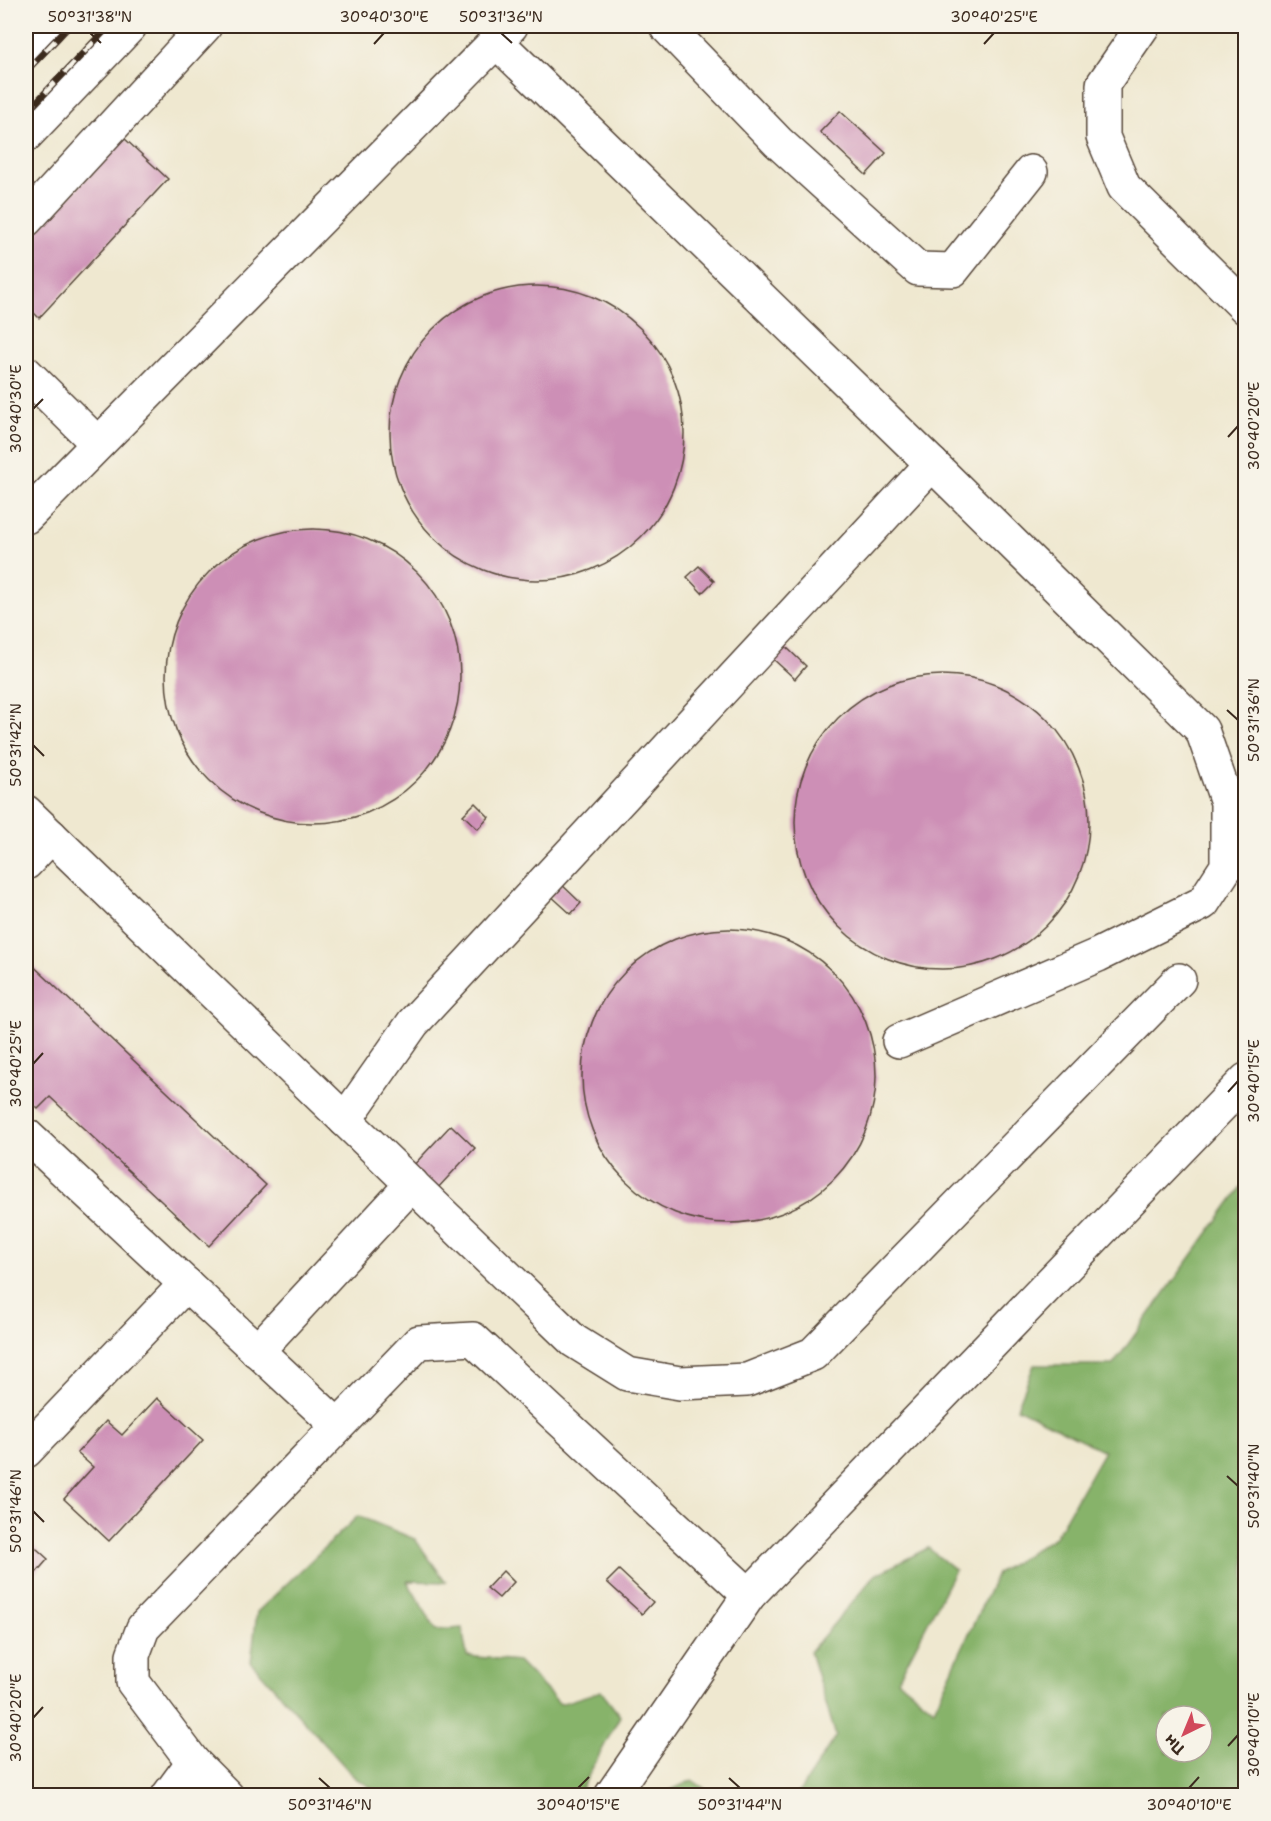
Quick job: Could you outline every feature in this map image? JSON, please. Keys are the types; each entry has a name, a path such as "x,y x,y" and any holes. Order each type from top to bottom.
{"lane":[{"path":"26,50 49,26"},
{"path":"26,135 130,26"},
{"path":"666,26 778,142 918,268 953,270 1031,172"},
{"path":"1143,26 1103,84 1103,137 1124,187 1245,308"},
{"path":"26,220 198,28"},
{"path":"26,517 504,34 932,464 1202,730 1227,802 1227,866 1203,903 1098,955 899,1041"},
{"path":"26,373 97,443"},
{"path":"345,1120 413,1023 932,464"},
{"path":"26,812 574,1341 627,1374 680,1383 747,1380 813,1354 1179,980"},
{"path":"26,863 51,836"},
{"path":"611,1796 749,1595 1245,1080"},
{"path":"26,1135 337,1425"},
{"path":"257,1351 412,1184"},
{"path":"26,1451 186,1284"},
{"path":"227,1796 193,1762 133,1682 133,1655 143,1628 419,1342 473,1339 749,1595"},
{"path":"168,1796 193,1762"}],"green space":[{"path":"1245,1182 1245,1795 797,1795 836,1736 810,1652 875,1575 928,1548 955,1570 898,1680 934,1709 997,1573 1055,1537 1104,1451 1017,1408 1034,1365 1113,1365"},
{"path":"358,1516 415,1539 446,1582 407,1581 436,1630 462,1628 467,1656 518,1661 560,1704 601,1691 620,1716 578,1795 384,1795 355,1778 251,1662 257,1612"},
{"path":"692,1780 714,1795 661,1795"}],"building":[{"path":"840,111 886,153 866,175 820,132"},
{"path":"124,138 168,179 39,318 26,305 26,243"},
{"path":"537,286 566,289 593,297 619,311 641,329 659,351 673,377 681,404 684,433 681,462 673,489 659,515 641,537 619,555 593,569 566,577 537,580 508,577 481,569 455,555 433,537 415,515 401,489 393,462 390,433 393,404 401,377 415,351 433,329 455,311 481,297 508,289"},
{"path":"313,529 342,532 369,540 395,554 417,572 435,594 449,620 457,647 460,676 457,705 449,732 435,758 417,780 395,798 369,812 342,820 313,823 284,820 257,812 231,798 209,780 191,758 177,732 169,705 166,676 169,647 177,620 191,594 209,572 231,554 257,540 284,532"},
{"path":"699,566 714,581 702,593 687,577"},
{"path":"784,645 806,666 795,679 772,658"},
{"path":"942,675 971,678 998,686 1024,700 1046,718 1064,740 1078,766 1086,793 1089,822 1086,851 1078,878 1064,904 1046,926 1024,944 998,958 971,966 942,969 913,966 886,958 860,944 838,926 820,904 806,878 798,851 795,822 798,793 806,766 820,740 838,718 860,700 886,686 913,678"},
{"path":"475,803 489,817 478,829 463,815"},
{"path":"559,882 581,903 571,914 549,894"},
{"path":"729,929 758,932 785,940 811,954 833,972 851,994 865,1020 873,1047 876,1076 873,1105 865,1132 851,1158 833,1180 811,1198 785,1212 758,1220 729,1223 700,1220 673,1212 647,1198 625,1180 607,1158 593,1132 585,1105 582,1076 585,1047 593,1020 607,994 625,972 647,954 673,940 700,932"},
{"path":"26,959 266,1185 209,1246 50,1097 38,1109 26,1097"},
{"path":"451,1125 475,1148 436,1190 412,1167"},
{"path":"157,1398 203,1440 109,1541 64,1499 93,1467 77,1453 106,1421 122,1435"},
{"path":"27,1540 48,1559 28,1582 26,1580"},
{"path":"619,1570 653,1602 642,1614 607,1582"},
{"path":"503,1571 514,1582 499,1598 487,1588"}],"railway":[{"path":"26,71 69,26"},
{"path":"26,113 109,26"}]}
